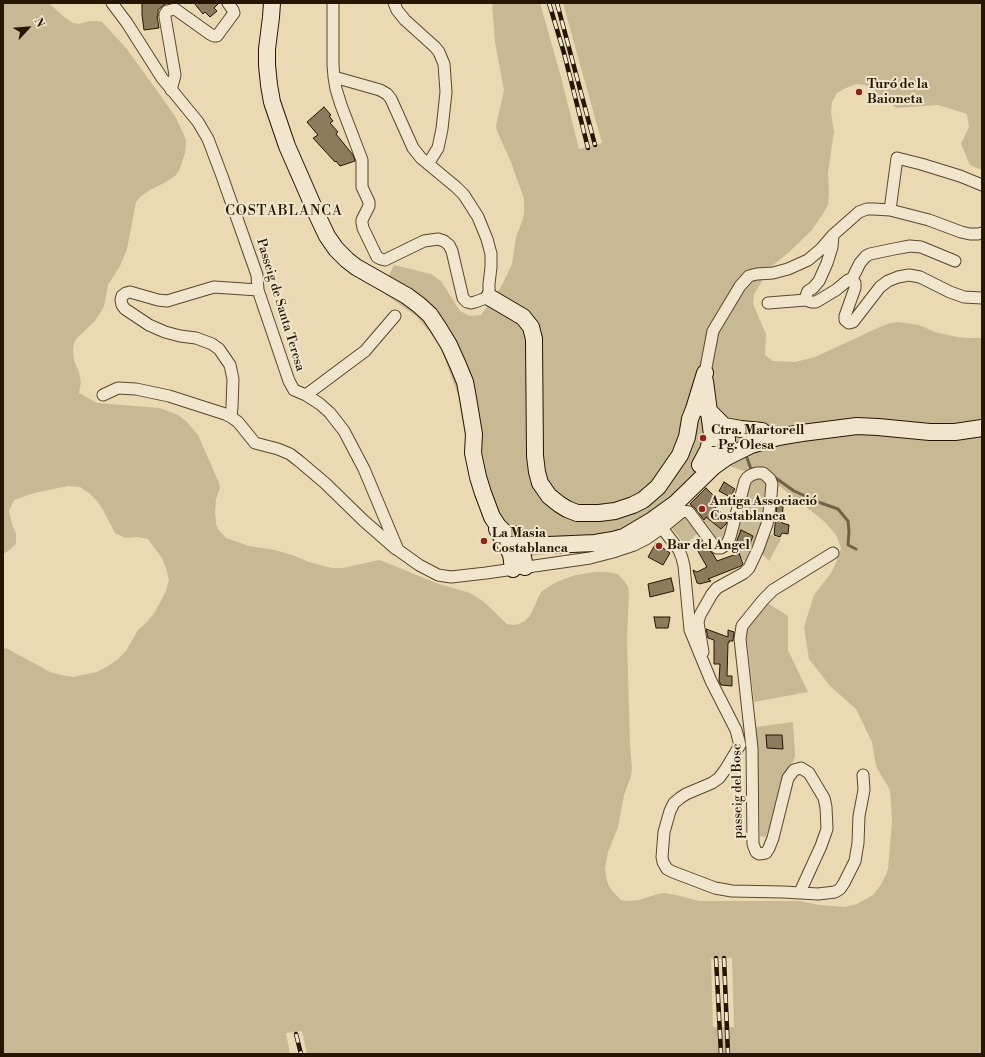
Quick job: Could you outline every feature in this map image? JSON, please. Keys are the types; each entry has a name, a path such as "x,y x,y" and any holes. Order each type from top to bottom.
{"main road":[{"path":"272,3 267,65 272,102 287,146 318,218 327,236 336,249 347,260 419,305 430,315 449,345 465,382 474,434 473,453 478,477 483,493 499,518 521,531 532,534 556,535 596,533 639,528"},
{"path":"489,297 523,317 530,327 534,339 535,456 537,472 540,483 549,496 567,509 577,513 587,514 610,512 633,505 650,495 664,479 680,454 687,437 690,418 701,410"},
{"path":"704,373 701,410 718,431 727,439 727,445"},
{"path":"517,558 532,544 549,545 595,543 624,537 676,504 706,466 711,455 744,437 762,431 786,425 837,422 857,426 930,432 956,432 982,428"},
{"path":"706,466 751,445 783,436 857,426"},
{"path":"718,431 741,429 762,431"},
{"path":"706,466 708,450 718,431"},
{"path":"727,445 733,447 751,445"},
{"path":"499,518 498,526 504,532 517,558"},
{"path":"517,558 527,539 556,535"}],"street":[{"path":"112,3 127,23"},
{"path":"121,3 127,23"},
{"path":"172,90 175,75 164,17 165,14 167,11 175,8 210,34 217,36 234,13 234,10 228,3"},
{"path":"333,3 333,65 334,77 336,89 340,105 362,160 362,187 369,202 369,206 362,223 377,257 385,260 431,239 444,241 449,245 452,251 463,298 467,302 475,302 489,297 488,284 491,268 491,254 478,217 464,195 421,158 413,148 387,94 380,90 334,77"},
{"path":"394,3 397,10 405,20 435,47 444,64 446,92 442,129 438,148 428,164"},
{"name":"Passeig de Santa Teresa","path":"127,23 155,68 198,122 214,154 257,275 258,290 289,381 294,390 306,395 330,413 344,431 364,469 398,550"},
{"path":"890,210 897,158 960,176 982,185"},
{"path":"704,373 713,331 740,286 749,276 773,273 788,269 808,260 859,212 874,208 890,210 929,220 961,232 970,234 982,233"},
{"path":"806,300 808,291 819,281 827,263 832,247 833,235"},
{"path":"768,303 806,300 816,302 836,290 848,280 852,279 860,263 870,254 910,246 920,247 955,261"},
{"path":"852,279 855,283 855,288 845,316 849,323 853,322 880,287 888,281 898,277 909,275 920,278 950,292 964,296 982,298"},
{"path":"231,417 233,378 230,365 219,349 212,344 196,338 165,332 149,325 125,309 121,300 122,296 130,292 167,301 214,287 258,290"},
{"path":"306,395 365,351 395,316"},
{"path":"103,395 118,388 136,389 169,396 226,414 238,422 255,443 290,454 299,460 364,521 398,550 419,565 438,574 452,577 517,558 590,558 613,552 634,546 646,540 683,511 689,512 714,546 721,548 727,544 730,537 745,481 751,475 757,473 763,474 770,479 772,484 767,524 758,549 749,568 744,573 717,588 700,615 698,622 706,670"},
{"path":"662,528 679,550 682,558 690,630 711,681 736,730 740,745 719,778 712,783 686,794 674,803 664,832 662,857 667,869 715,888 732,891 800,892 818,894 835,892 840,889 855,860 858,843 859,816 864,790 863,775"},
{"name":"passeig del Bosc","path":"800,892 827,829 824,798 808,773 800,768 794,770 788,778 773,838 769,848 766,853 759,854 756,852 753,844 752,748 740,639 742,626 773,590 833,553"},
{"path":"740,745 752,748"}],"shaded area":[{"path":"3,3 49,3 73,23 79,24 90,21 102,22 127,49 175,116 186,141 185,153 179,171 175,176 150,190 136,202 127,249 120,266 108,285 104,306 94,322 77,338 74,343 74,361 79,372 81,382 79,393 97,403 160,408 178,415 187,422 198,435 219,483 220,488 216,499 215,512 218,529 226,538 249,546 275,550 309,562 332,568 343,568 379,560 436,583 470,593 484,602 507,624 514,625 525,621 529,617 542,591 553,584 576,575 595,572 618,574 628,587 629,594 627,638 632,769 624,795 618,827 608,852 605,869 609,886 621,900 639,900 664,893 699,901 798,901 845,907 857,904 873,895 880,886 888,869 892,822 890,791 876,766 872,742 856,709 830,686 809,659 804,627 814,595 831,573 836,563 841,548 836,535 825,522 777,484 724,464 602,547 522,557 490,529 469,458 458,395 439,343 416,316 381,291 394,265 431,274 441,281 460,311 470,316 481,315 501,287 512,264 516,237 523,219 524,199 496,126 504,90 495,42 492,3 540,3 579,149 602,143 563,3 982,3 982,169 970,165 961,144 969,127 967,114 938,105 897,108 865,85 856,84 837,93 832,102 831,112 834,132 828,173 828,205 811,231 771,267 754,294 753,304 766,334 765,355 773,361 795,362 815,357 880,327 890,323 899,322 919,325 935,332 957,337 982,338 982,1054 307,1054 302,1031 286,1033 290,1054 3,1054 3,648 8,649 50,672 61,675 73,677 97,672 118,659 126,651 138,630 155,612 166,591 169,580 162,558 148,539 137,537 125,538 115,533 97,501 80,487 68,486 34,493 14,500 9,511 16,534 16,544 3,554","holes":["732,958 734,1027 713,1027 711,959"]},
{"path":"754,478 760,478 768,482 764,526 747,563 730,544 748,483"},
{"path":"686,515 699,532 685,545 671,527"},
{"path":"708,516 721,529 730,521 720,543 715,541 702,523"},
{"path":"769,534 781,539 769,561 761,553"},
{"path":"766,602 788,616 788,650 808,692 754,702 746,632"},
{"path":"793,722 795,756 766,837 760,836 756,727"}],"building":[{"path":"142,3 170,3 165,4 158,10 157,16 159,28 144,30"},
{"path":"194,3 219,3 214,8 217,11 210,17 205,12 203,14"},
{"path":"324,107 331,115 329,116 333,121 330,123 338,132 336,134 353,155 355,161 340,166 313,138 318,135 307,122"},
{"path":"724,482 735,489 730,497 719,491"},
{"name":"Antiga Associació Costablanca","path":"706,488 718,500 714,506 728,519 726,524 721,529 706,517 704,520 690,504"},
{"path":"777,505 783,506 782,523 789,525 788,534 782,533 780,537 774,535"},
{"path":"741,530 753,536 748,549 736,543"},
{"path":"702,541 717,561 739,553 743,564 708,579 711,581 699,584 697,583 693,570 697,572 707,567 695,546"},
{"path":"656,543 670,553 663,565 648,557"},
{"path":"671,578 674,591 650,597 648,584"},
{"path":"654,617 670,617 668,628 656,628"},
{"path":"706,629 728,637 728,630 734,632 733,641 729,641 728,643 727,676 732,676 732,686 721,685 719,681 720,664 714,664 714,640 708,638"},
{"path":"766,735 782,735 783,749 767,748"}],"waterway":[{"path":"747,458 751,469 755,469"},
{"path":"773,476 794,491 838,509 848,521 848,545 856,549"}],"railway":[{"path":"549,3 564,53 588,148"},
{"path":"557,3 595,145"},
{"path":"716,958 721,1054"},
{"path":"724,958 728,1054"},
{"path":"296,1034 301,1054"}],"place":[{"name":"Turó de la Baioneta","path":"859,92"},
{"name":"Ctra. Martorell - Pg. Olesa","path":"703,438"},
{"name":"Antiga Associació Costablanca","path":"702,509"},
{"name":"La Masia Costablanca","path":"484,541"},
{"name":"Bar del Angel","path":"659,546"}],"district":[{"name":"COSTABLANCA","path":"284,212"}]}
